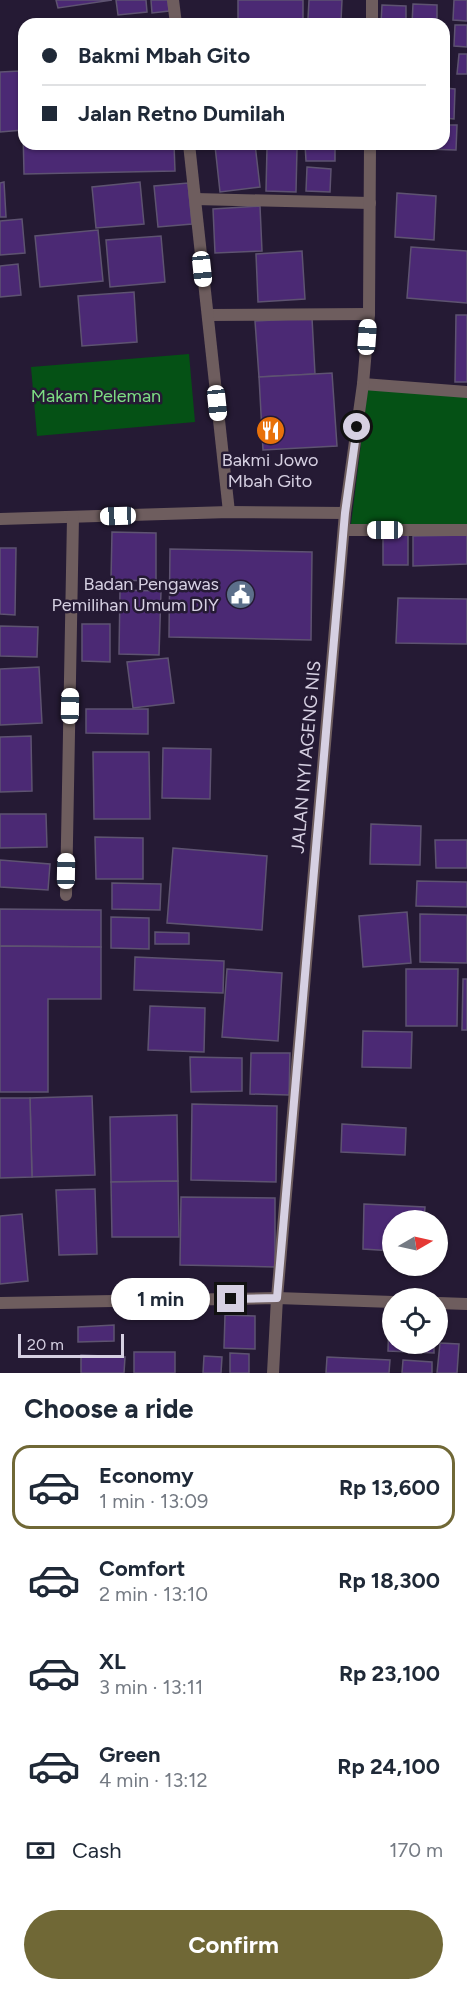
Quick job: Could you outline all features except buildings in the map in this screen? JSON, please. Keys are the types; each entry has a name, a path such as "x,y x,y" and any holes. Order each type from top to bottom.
{"street":[{"path":"173,0 175,18"},
{"path":"372,0 372,18"},
{"path":"190,150 229,512"},
{"name":"JALAN NYI AGENG NIS","path":"273,1373 277,1298 345,513 363,384 369,314 370,150"},
{"path":"195,199 370,203"},
{"path":"207,315 369,314"},
{"path":"363,384 467,392"},
{"path":"0,519 229,512 345,513"},
{"path":"66,895 73,517"},
{"path":"344,530 467,530"},
{"path":"0,1304 277,1298 382,1302"},
{"path":"448,1303 467,1304"}],"green space":[{"name":"Makam Peleman","path":"189,354 195,422 37,436 31,367"},
{"path":"368,388 467,396 467,527 351,524"}],"place":[{"name":"Bakmi Jowo Mbah Gito","path":"270,431"},
{"name":"Badan Pengawas Pemilihan Umum DIY","path":"240,594"}],"route":[{"path":"231,1299 277,1298 345,513 357,427"}]}
